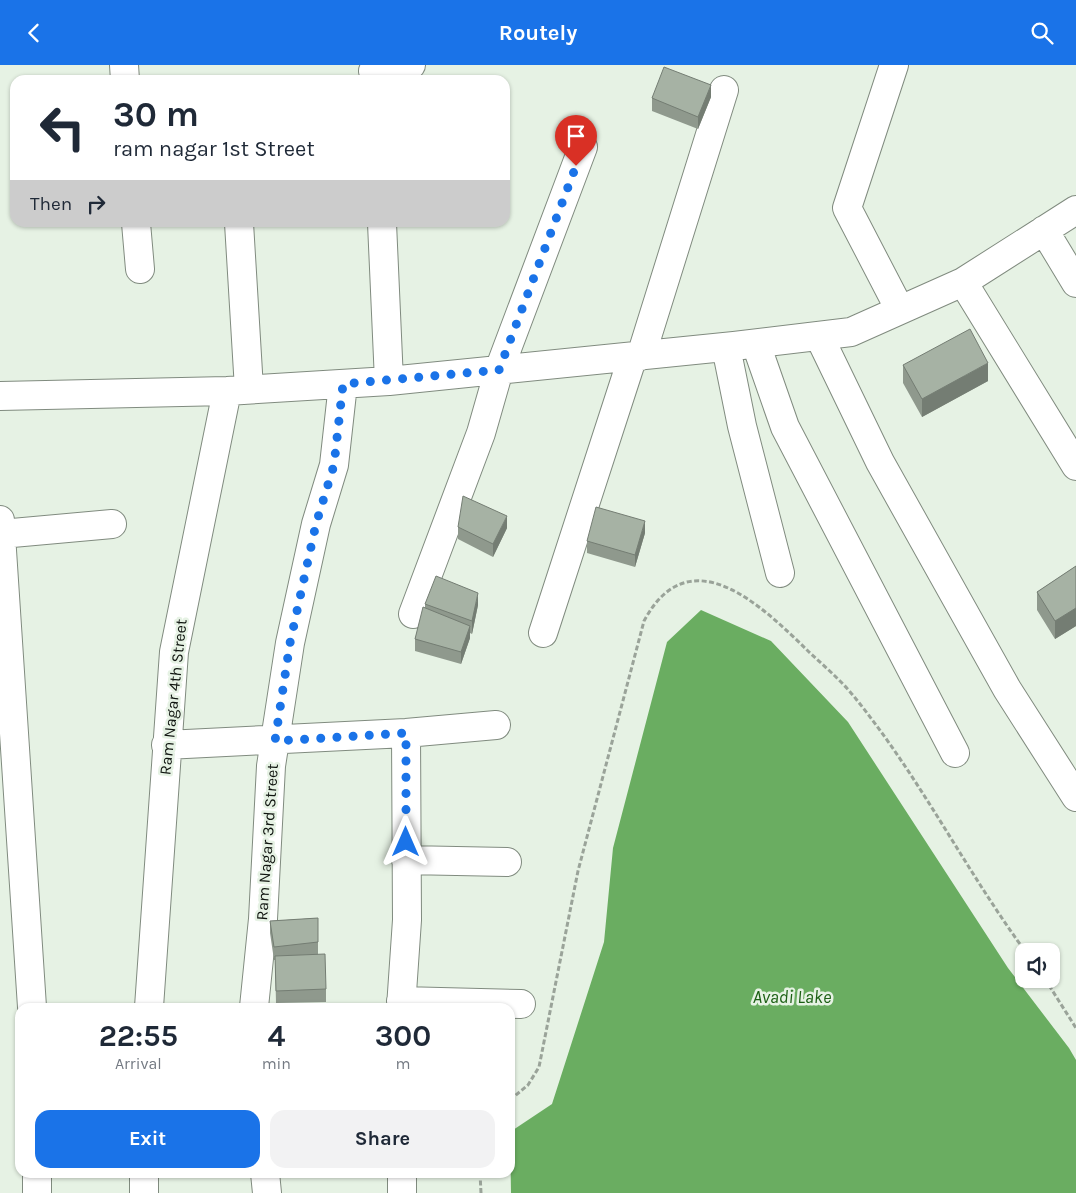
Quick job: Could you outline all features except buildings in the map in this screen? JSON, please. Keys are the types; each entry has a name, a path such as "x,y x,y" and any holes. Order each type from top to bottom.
{"street":[{"path":"373,72 411,65"},
{"path":"894,65 847,208 900,310"},
{"path":"544,633 724,90"},
{"path":"413,613 481,433 499,370 584,147"},
{"path":"0,396 238,390 388,381 726,347 851,332 963,281 1076,210"},
{"path":"136,227 140,269"},
{"name":"Ram Nagar 4th Street","path":"149,1003 174,652 238,390 239,227"},
{"path":"382,227 388,381"},
{"path":"1044,230 1076,283"},
{"path":"963,281 1076,466"},
{"path":"819,336 880,462 1007,689 1076,797"},
{"path":"756,343 785,427 955,753"},
{"path":"726,347 742,426 780,573"},
{"name":"Ram Nagar 3rd Street","path":"254,1003 262,919 270,766 290,643 316,524 334,465 343,384"},
{"path":"32,1003 1,527 112,524"},
{"path":"166,745 275,741 496,725"},
{"path":"401,1003 407,920 406,733"},
{"path":"406,860 507,862"},
{"path":"515,1004 521,1004"},
{"path":"37,1178 37,1193"},
{"path":"144,1178 144,1193"},
{"path":"266,1178 267,1193"},
{"path":"402,1178 402,1193"}],"path":[{"path":"515,1097 528,1085 539,1067 578,871 644,621 654,602 669,590 689,581 708,581 730,587 754,603 796,640 855,697 917,782 1019,943"},
{"path":"1050,988 1076,1028"},
{"path":"480,1178 481,1193"}],"water":[{"name":"Avadi Lake","path":"701,610 771,641 848,722 1015,977 1015,988 1023,988 1076,1060 1076,1193 511,1193 511,1178 515,1178 515,1129 552,1104 604,942 613,848 667,642"}],"route":[{"path":"406,842 406,733 275,741 290,643 316,524 334,465 343,384 499,370 576,166"}]}
